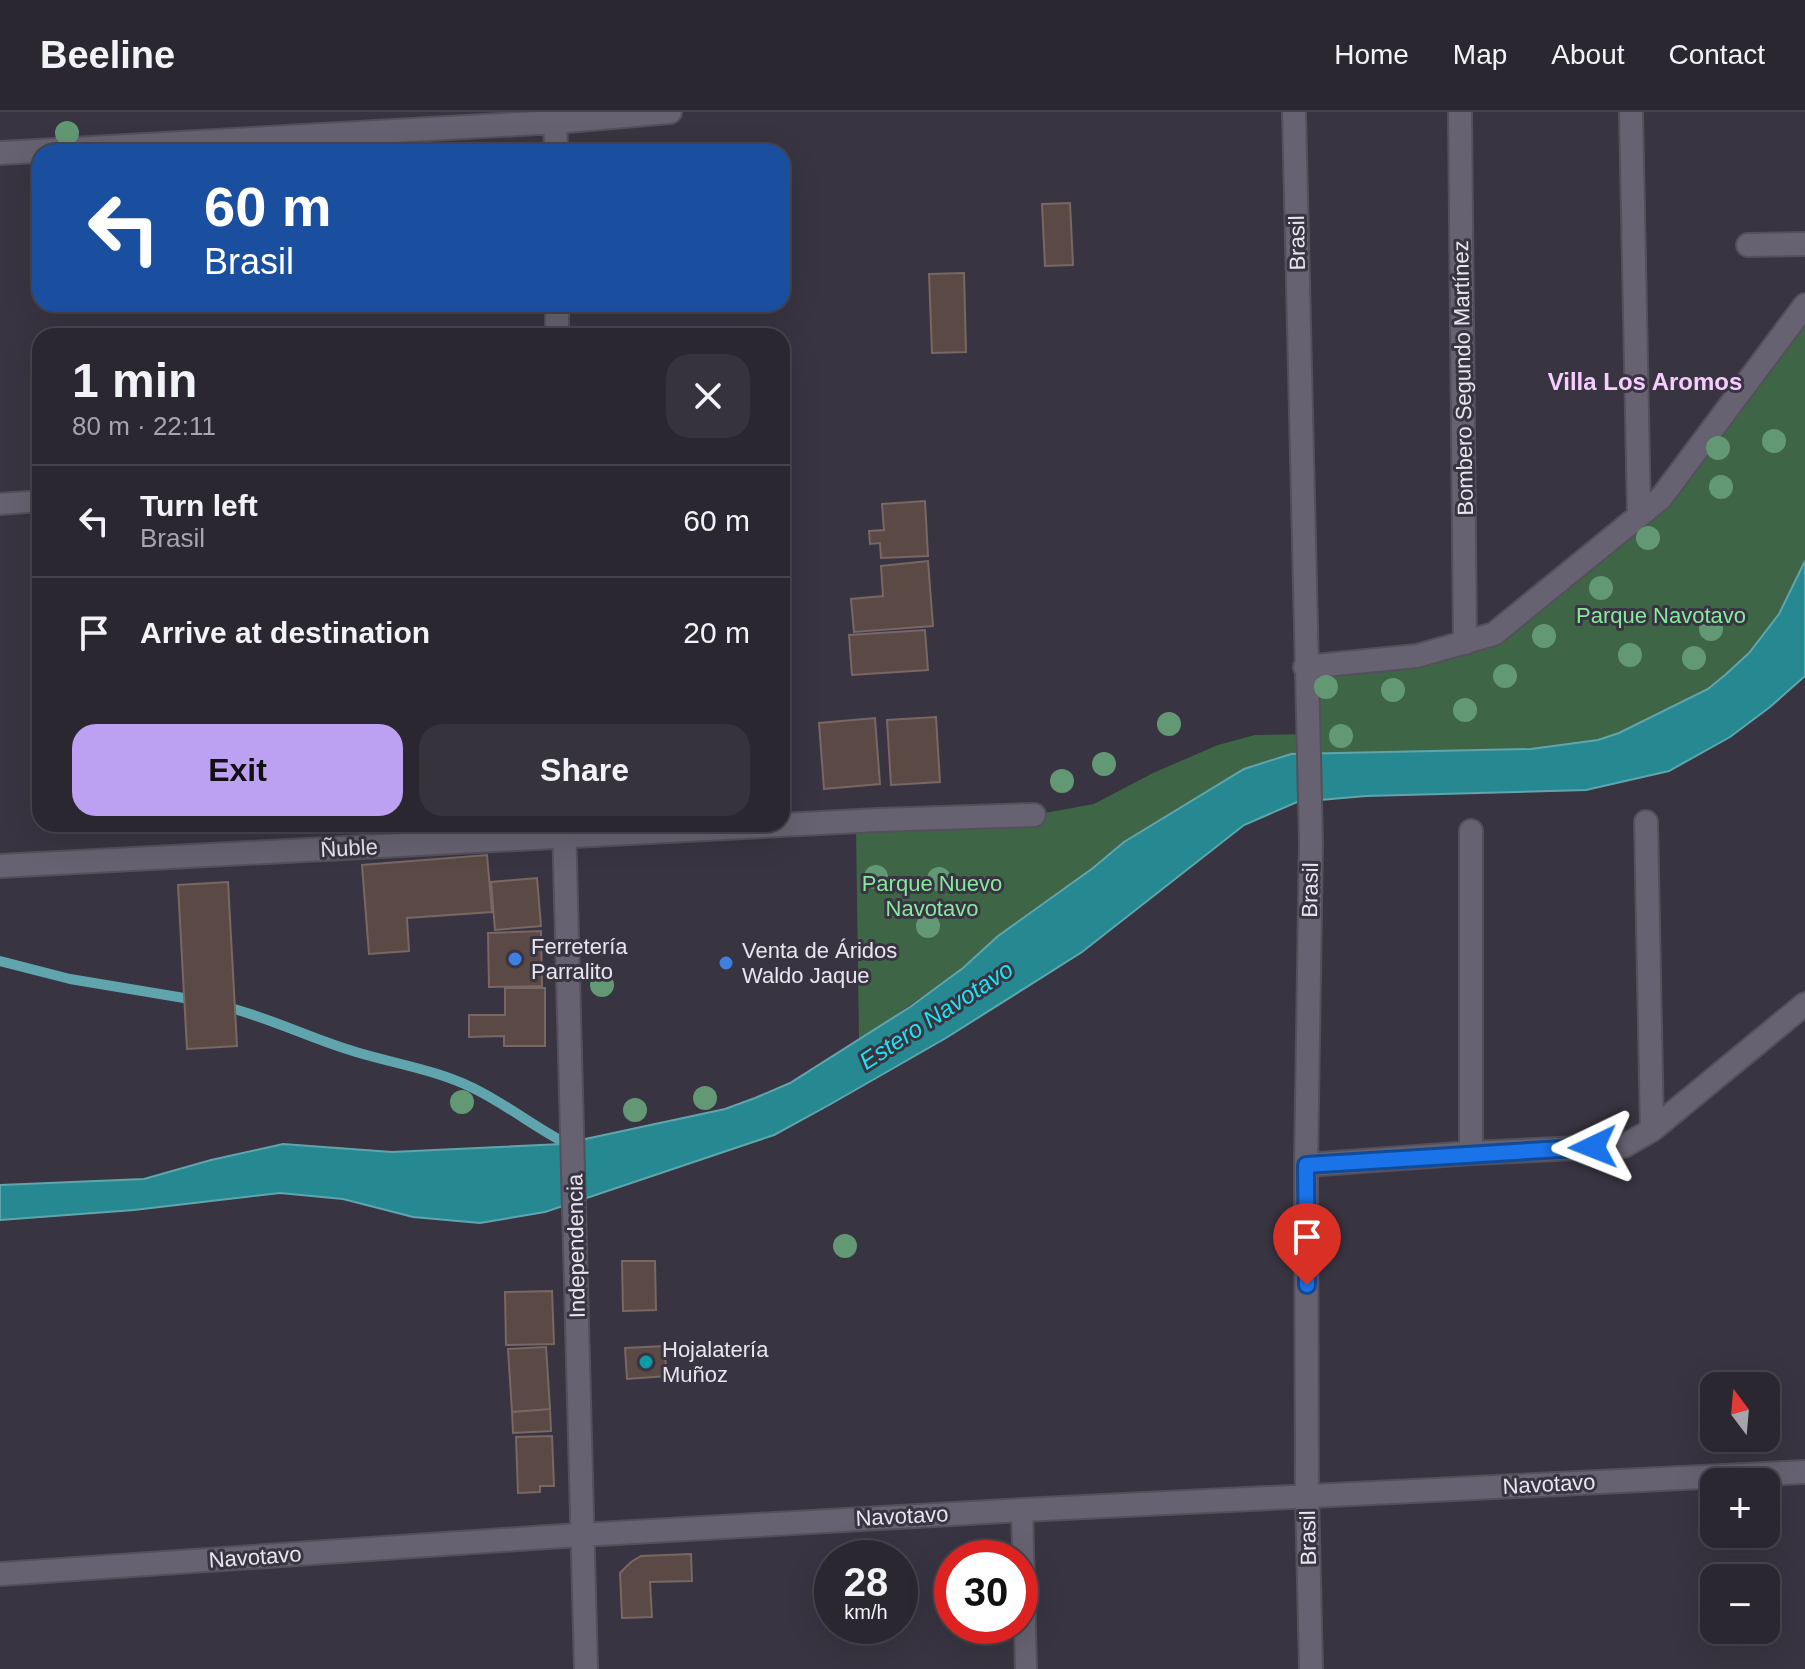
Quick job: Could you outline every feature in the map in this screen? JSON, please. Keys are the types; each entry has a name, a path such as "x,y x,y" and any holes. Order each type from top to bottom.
{"street":[{"path":"139,144 670,112"},
{"name":"Brasil","path":"1294,112 1308,822 1311,843 1306,1165 1311,1669"},
{"name":"Bombero Segundo Martínez","path":"1460,112 1465,643"},
{"path":"1631,112 1639,515"},
{"path":"555,117 556,144"},
{"path":"0,153 32,151"},
{"path":"1748,245 1805,244"},
{"path":"1305,667 1417,656 1494,634 1661,498 1805,305"},
{"name":"Ñuble","path":"790,823 1034,815"},
{"path":"1646,822 1652,1130"},
{"path":"1471,831 1471,1153"},
{"name":"Ñuble","path":"0,866 533,832"},
{"name":"Independencia","path":"564,832 586,1669"},
{"path":"1306,1165 1624,1146 1652,1130 1805,1004"},
{"name":"Navotavo","path":"0,1574 583,1535 1022,1510 1805,1472"}],"lane":[{"path":"0,504 32,502"},
{"path":"1022,1510 1026,1669"}],"green space":[{"name":"Parque Navotavo","path":"1805,313 1805,561 1779,614 1749,653 1708,689 1619,733 1598,740 1531,749 1293,754 1124,842 998,936 963,968 859,1041 856,825 1034,815 1094,804 1153,773 1218,745 1255,735 1307,734 1314,673 1496,637 1663,504"}],"water":[{"name":"Estero Navotavo","path":"1805,561 1805,676 1730,737 1669,771 1586,790 1366,796 1297,802 1244,825 1082,952 946,1038 774,1135 545,1212 480,1223 413,1217 343,1199 280,1193 134,1210 0,1220 0,1185 144,1179 283,1144 392,1152 562,1144 725,1109 790,1083 910,1007 963,968 998,936 1124,842 1244,769 1291,754 1531,749 1598,740 1619,733 1708,689 1749,653 1779,614"}],"building":[{"path":"1070,203 1073,265 1045,266 1042,204"},
{"path":"964,273 966,352 932,353 929,274"},
{"path":"925,501 928,556 881,558 880,543 870,544 869,531 884,530 882,504"},
{"path":"928,561 933,626 854,632 851,599 883,596 881,566"},
{"path":"925,630 928,670 852,675 849,635"},
{"path":"936,717 940,782 891,785 887,720"},
{"path":"875,718 880,784 824,789 819,723"},
{"path":"487,855 492,912 407,918 409,951 369,954 362,865"},
{"path":"537,878 541,926 495,930 491,882"},
{"path":"228,882 237,1046 187,1049 178,885"},
{"name":"Ferretería Parralito","path":"541,931 542,986 489,987 488,933"},
{"path":"505,988 545,988 545,1046 504,1046 504,1036 469,1037 469,1015 505,1015"},
{"path":"622,1261 655,1261 656,1310 623,1311"},
{"path":"552,1291 554,1344 506,1345 505,1292"},
{"name":"Hojalatería Muñoz","path":"664,1346 667,1376 627,1379 625,1348"},
{"path":"546,1347 550,1409 512,1412 508,1349"},
{"path":"550,1409 551,1431 513,1433 512,1412"},
{"path":"552,1436 554,1486 540,1486 540,1492 518,1493 516,1437"},
{"path":"691,1554 692,1581 650,1582 652,1617 622,1618 620,1573 631,1562 641,1556"}],"waterway":[{"path":"0,961 70,979 196,1000"},
{"path":"223,1006 339,1047 459,1082 573,1147"}],"place":[{"name":"Ferretería Parralito","path":"515,959"},
{"name":"Venta de Áridos Waldo Jaque","path":"726,963"},
{"name":"Hojalatería Muñoz","path":"646,1362"}],"district":[{"name":"Villa Los Aromos","path":"1645,381"}],"route":[{"path":"1307,1285 1306,1165 1593,1147"}],"park label":[{"name":"Parque Nuevo Navotavo","path":"932,896"}]}
